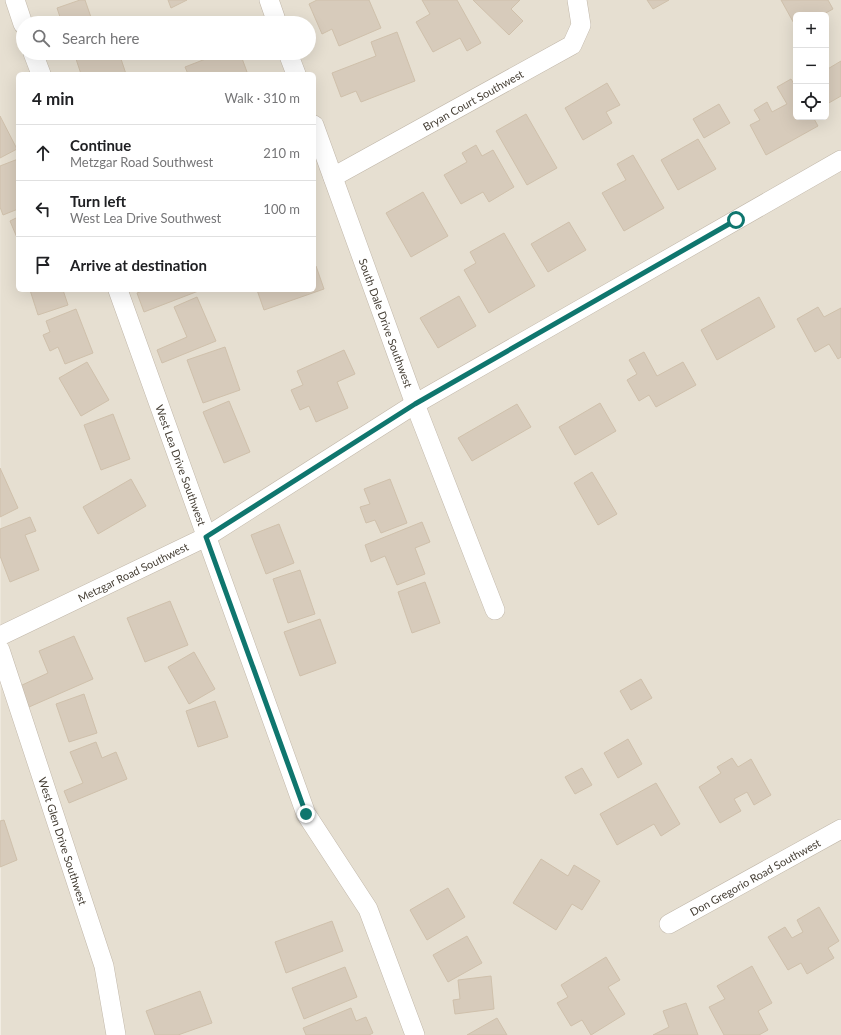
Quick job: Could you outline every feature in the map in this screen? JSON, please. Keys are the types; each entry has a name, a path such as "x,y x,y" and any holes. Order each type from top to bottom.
{"street":[{"path":"14,0 20,16"},
{"path":"269,0 275,16"},
{"name":"Bryan Court Southwest","path":"333,177 572,45 582,25 577,0"},
{"path":"36,60 40,72"},
{"path":"291,60 295,72"},
{"name":"South Dale Drive Southwest","path":"316,130 415,404 495,610"},
{"name":"Metzgar Road Southwest","path":"0,636 206,537 415,404 841,160"},
{"name":"West Lea Drive Southwest","path":"119,292 306,814 368,909 415,1035"},
{"name":"West Glen Drive Southwest","path":"0,650 104,966 116,1035"},
{"name":"Don Gregorio Road Southwest","path":"670,924 841,829"}],"shaded area":[{"path":"0,0 841,0 841,1035 1,1035"}],"building":[{"path":"80,0 85,0 91,16 60,16 57,8"},
{"path":"168,0 187,0 171,8"},
{"path":"317,0 369,0 381,28 339,46 332,29 322,34 316,20 316,16 314,16 309,4"},
{"path":"422,0 457,0 481,43 467,51 460,38 433,52 416,22 430,14"},
{"path":"473,0 520,0 511,9 523,21 509,35"},
{"path":"647,0 669,0 653,9"},
{"path":"781,0 828,0 833,9 828,12 793,12 793,22"},
{"path":"397,32 415,81 361,102 356,91 341,97 332,73 376,56 371,42"},
{"path":"76,60 121,60 125,72 80,72"},
{"path":"203,60 243,60 247,72 187,72 185,67"},
{"path":"841,61 841,96 829,103 829,84 829,68"},
{"path":"791,79 793,82 793,120 815,120 818,126 766,155 750,125 760,120 754,110 767,102 772,112 787,104 777,87"},
{"path":"607,83 620,105 606,112 612,123 583,140 565,108"},
{"path":"719,104 730,123 704,138 693,119"},
{"path":"526,114 557,168 527,185 496,131"},
{"path":"0,116 16,150 0,158"},
{"path":"698,139 716,169 678,190 661,160"},
{"path":"476,145 482,156 493,150 514,187 489,202 483,192 461,204 444,175 467,162 462,153"},
{"path":"633,155 664,208 624,231 602,193 626,180 617,164"},
{"path":"16,160 16,210 3,215 0,207 0,166"},
{"path":"423,192 448,236 411,257 386,213"},
{"path":"16,218 16,235 10,221"},
{"path":"569,222 586,250 548,272 531,244"},
{"path":"504,233 535,286 489,313 464,270 476,263 470,252"},
{"path":"316,266 324,289 316,292"},
{"path":"31,292 64,292 68,305 38,315"},
{"path":"140,292 196,292 144,312 137,293"},
{"path":"258,292 315,292 264,310"},
{"path":"459,296 476,326 438,348 420,318"},
{"path":"197,297 216,341 162,363 157,350 187,337 174,307"},
{"path":"759,297 775,327 717,360 701,330"},
{"path":"818,307 824,317 841,308 841,357 838,359 829,344 815,352 797,319"},
{"path":"76,309 93,353 65,364 58,347 50,351 43,335 50,332 46,321"},
{"path":"225,347 240,390 203,403 187,360"},
{"path":"344,350 355,374 337,382 348,408 316,422 309,406 300,410 291,390 303,385 297,371"},
{"path":"644,352 657,376 683,362 696,385 656,407 649,395 639,401 627,380 637,374 629,360"},
{"path":"87,362 109,400 81,416 59,378"},
{"path":"229,401 250,452 224,463 203,412"},
{"path":"600,403 616,431 575,455 559,427"},
{"path":"517,404 531,427 472,461 458,438"},
{"path":"113,414 130,459 101,470 84,425"},
{"path":"0,468 18,508 0,517"},
{"path":"592,472 617,514 598,525 574,483"},
{"path":"131,479 146,506 98,534 83,507"},
{"path":"390,479 407,523 381,533 375,520 366,523 360,507 370,504 364,489"},
{"path":"30,517 36,531 25,535 39,570 10,582 0,556 0,529"},
{"path":"422,522 430,542 415,548 425,574 397,585 385,556 371,562 365,545"},
{"path":"279,524 294,563 266,574 251,535"},
{"path":"300,570 315,614 288,623 273,579"},
{"path":"425,582 440,623 412,633 398,592"},
{"path":"170,601 188,645 145,662 127,618"},
{"path":"320,619 336,663 300,676 284,632"},
{"path":"74,636 93,679 29,707 20,686 48,673 39,651"},
{"path":"194,652 215,689 189,704 168,667"},
{"path":"641,679 652,698 631,710 620,691"},
{"path":"84,694 97,733 69,742 56,704"},
{"path":"215,701 228,737 198,747 186,711"},
{"path":"628,739 642,764 618,778 604,753"},
{"path":"96,742 102,758 116,752 127,779 69,803 64,791 83,783 70,752"},
{"path":"732,758 738,767 751,759 771,795 754,805 747,792 734,799 741,811 720,823 699,787 721,773 717,767"},
{"path":"582,768 592,785 575,794 565,777"},
{"path":"656,783 680,824 661,836 654,824 617,845 600,814"},
{"path":"4,820 17,860 0,867 0,821"},
{"path":"541,859 568,876 574,865 600,881 582,910 572,904 556,930 513,903"},
{"path":"448,888 465,917 427,940 410,910"},
{"path":"819,907 839,941 828,948 834,958 807,974 801,963 788,970 768,937 785,927 792,938 803,932 797,920"},
{"path":"332,921 343,951 286,973 275,942"},
{"path":"467,936 482,963 448,982 433,955"},
{"path":"606,957 620,980 608,987 625,1014 591,1035 582,1020 571,1026 557,1003 568,997 561,985"},
{"path":"752,966 772,1003 758,1011 768,1030 759,1035 724,1035 709,1007 725,999 717,986"},
{"path":"345,967 357,997 304,1019 292,988"},
{"path":"491,976 494,1009 455,1014 453,1000 460,999 458,980"},
{"path":"200,991 212,1023 178,1035 155,1035 146,1011"},
{"path":"686,1003 698,1035 653,1035 669,1027 663,1011"},
{"path":"351,1008 356,1021 366,1017 373,1033 369,1035 306,1035 303,1028"},
{"path":"497,1018 507,1035 467,1035"}],"route":[{"path":"306,814 275,732 206,537 415,404 736,220"}]}
